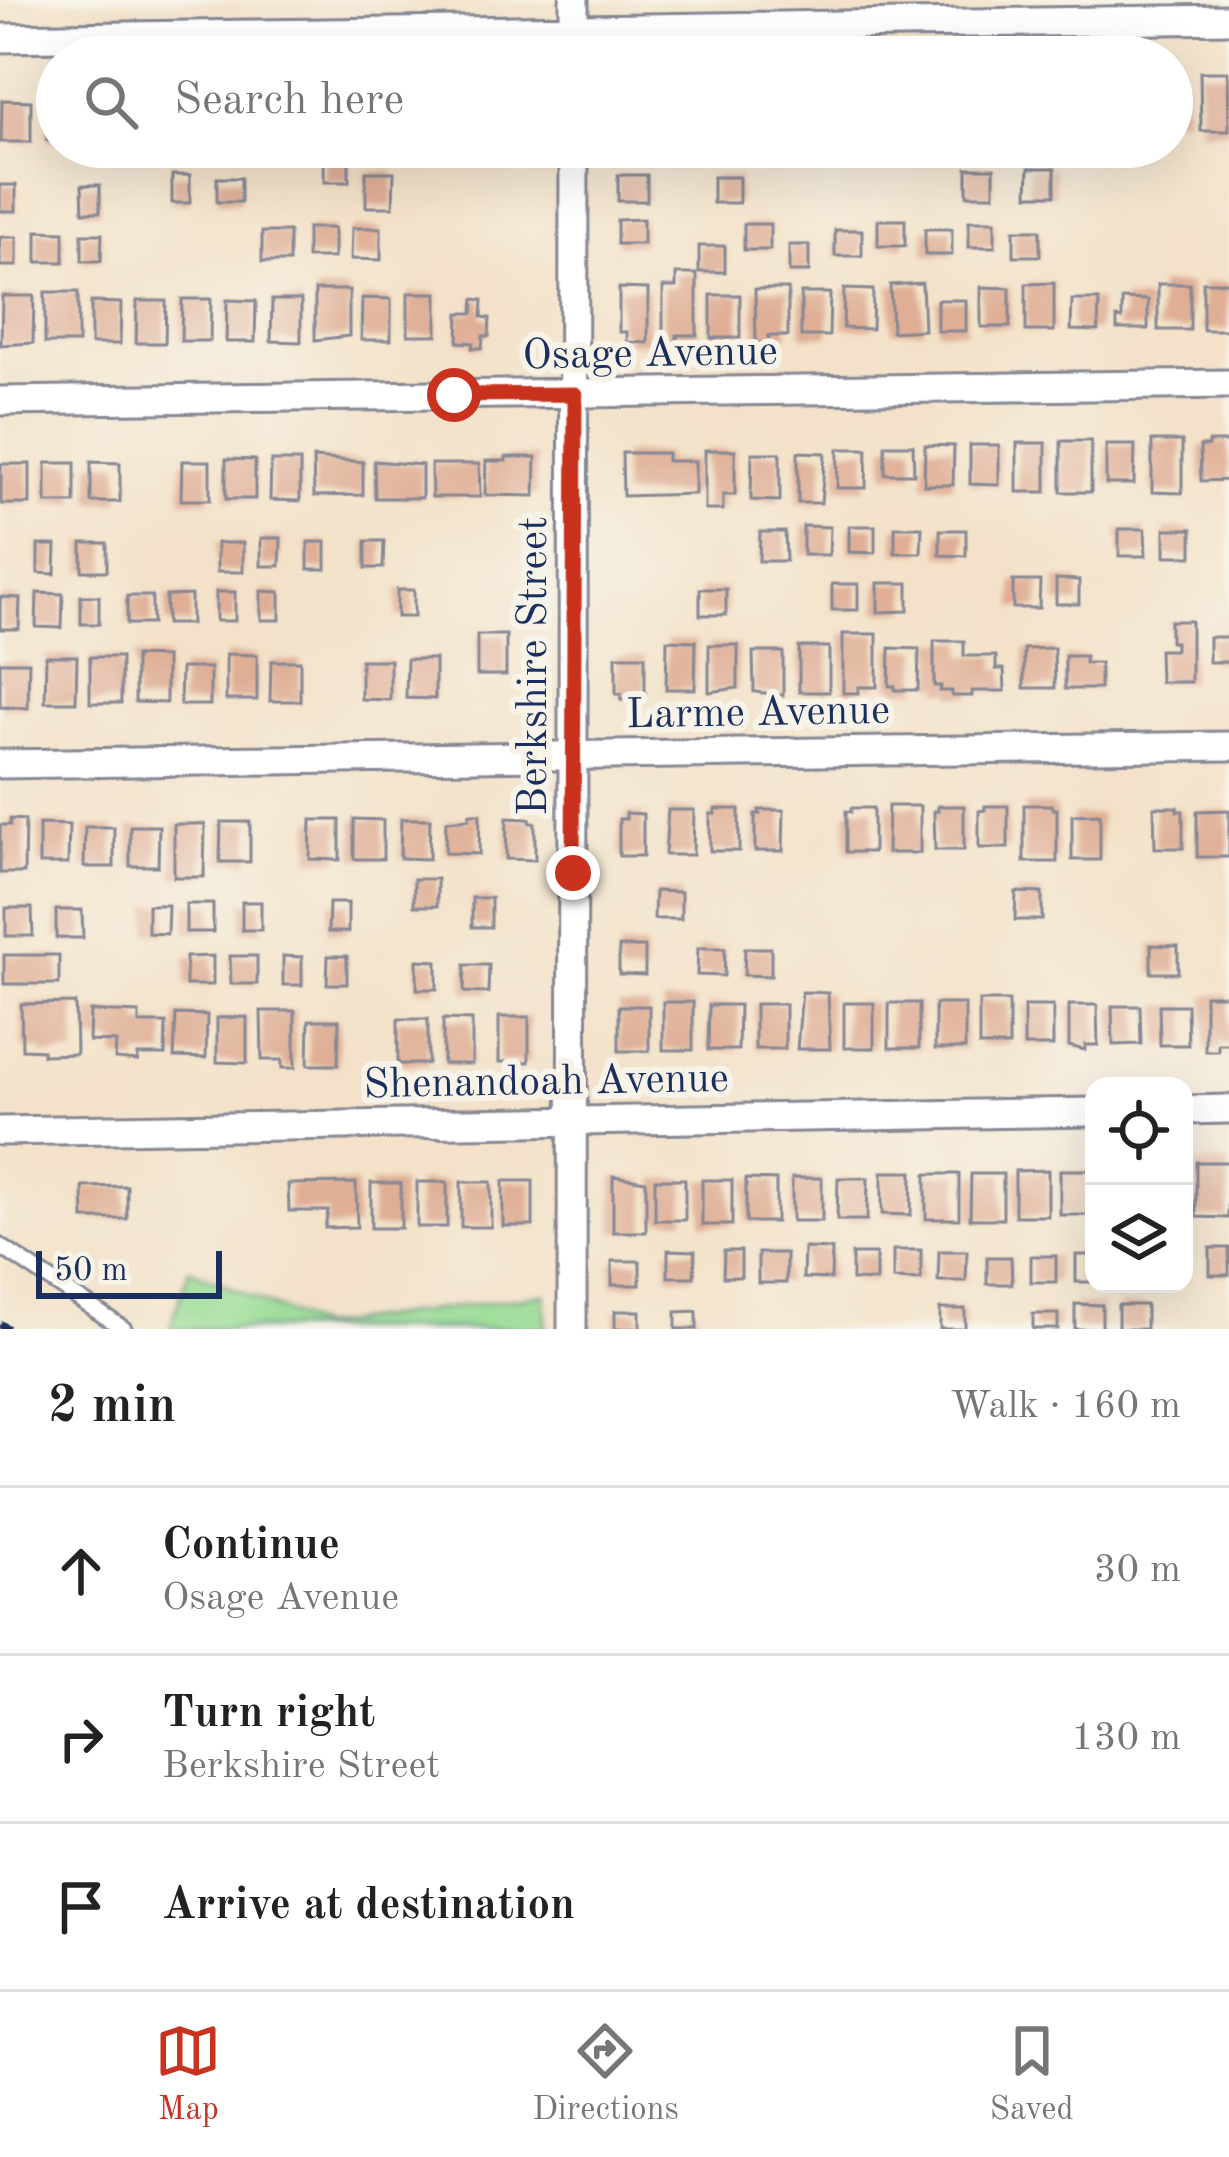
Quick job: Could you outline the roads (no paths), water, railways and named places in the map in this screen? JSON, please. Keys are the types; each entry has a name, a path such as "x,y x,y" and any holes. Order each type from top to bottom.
{"street":[{"path":"574,0 574,36"},
{"path":"765,36 1229,19"},
{"path":"0,38 36,38"},
{"name":"Berkshire Street","path":"572,1329 574,168"},
{"name":"Osage Avenue","path":"0,401 1229,384"},
{"name":"Larme Avenue","path":"0,764 1229,746"},
{"path":"1193,1110 1229,1109"},
{"name":"Shenandoah Avenue","path":"0,1131 1085,1112"}],"lane":[{"path":"0,1246 124,1329"}],"railway":[{"path":"0,1324 8,1329"}]}
